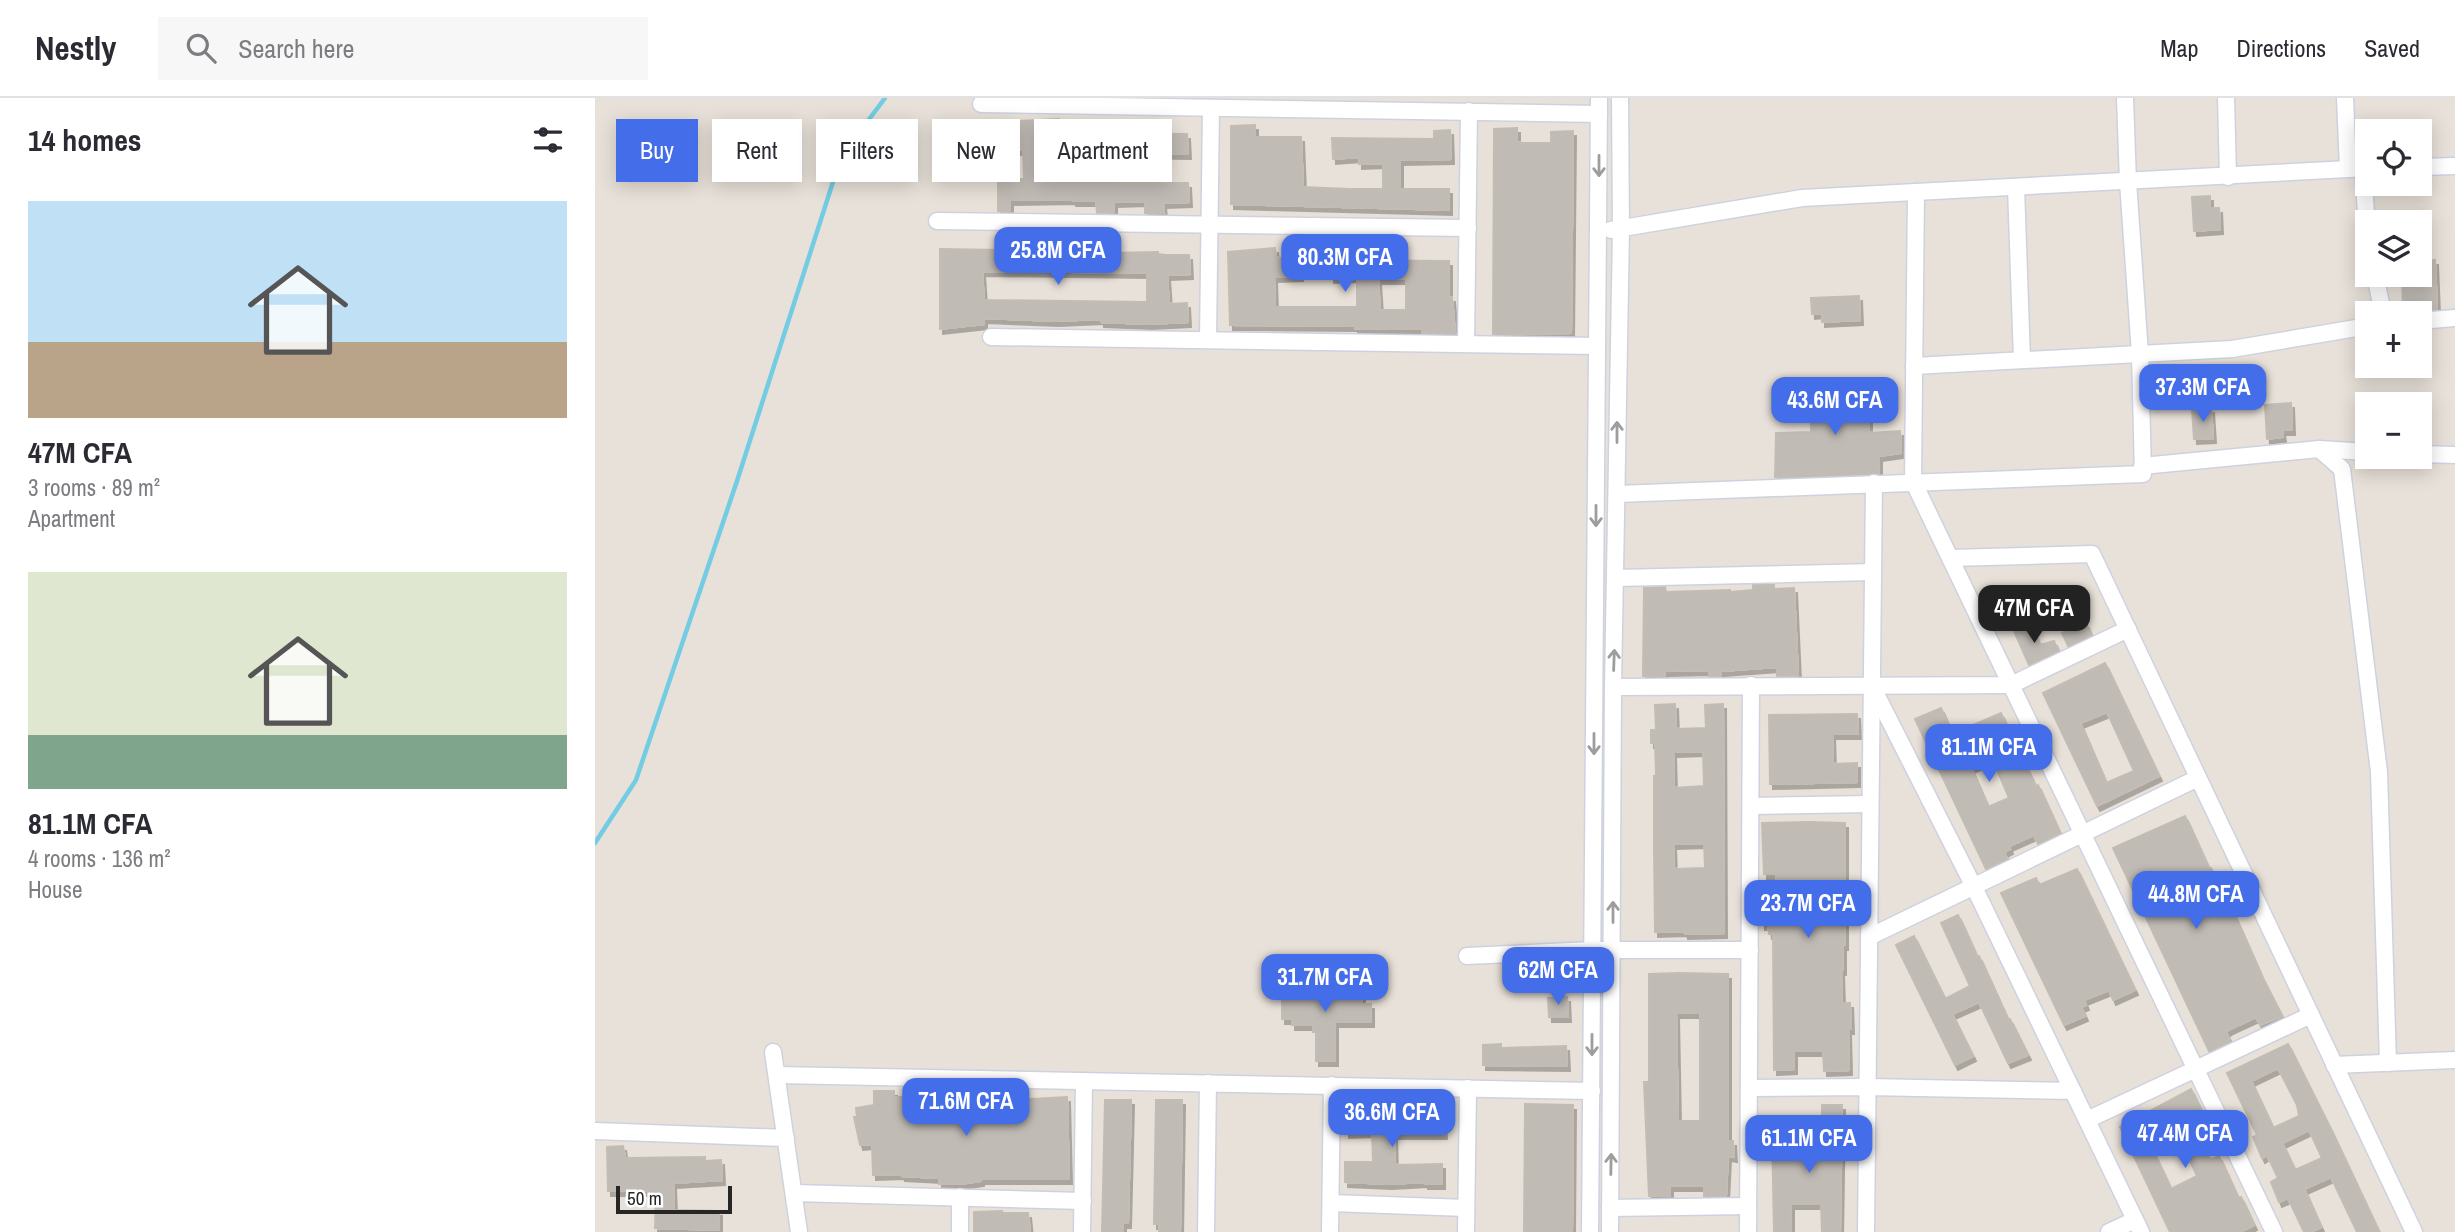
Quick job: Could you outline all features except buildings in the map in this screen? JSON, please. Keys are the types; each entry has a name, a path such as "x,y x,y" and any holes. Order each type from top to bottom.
{"street":[{"path":"1610,1232 1613,687 1621,229 1620,98"},
{"path":"1617,494 2143,474 2140,354 2125,98"},
{"path":"2225,98 2228,177"},
{"path":"2345,98 2355,145"},
{"path":"981,104 1469,111 1599,106 1590,1232"},
{"path":"1207,340 1211,107"},
{"path":"1466,343 1469,111"},
{"path":"2432,167 2455,166"},
{"path":"1598,232 1802,198 2355,169"},
{"path":"2016,187 2022,360"},
{"path":"1916,192 1913,481 2274,1232"},
{"path":"937,221 1468,229"},
{"path":"2432,320 2455,318"},
{"path":"1914,366 2232,349 2355,328"},
{"path":"991,337 1597,346"},
{"path":"2142,466 2319,449 2355,451"},
{"path":"2319,449 2342,469 2379,772 2388,1063"},
{"path":"2432,455 2455,456"},
{"path":"1865,1232 1874,483"},
{"path":"1950,558 2092,554 2414,1232"},
{"path":"1616,578 1873,572"},
{"path":"1613,687 2011,685 2127,629"},
{"path":"1748,1232 1751,685"},
{"path":"1872,685 1974,887 2138,1226 2109,1232"},
{"path":"1869,937 2198,778"},
{"path":"1751,806 1870,804"},
{"path":"1467,957 1592,950 1749,950"},
{"path":"2087,1121 2311,1015"},
{"path":"773,1052 799,1232"},
{"path":"2334,1065 2455,1060"},
{"path":"776,1075 1592,1091"},
{"path":"1082,1232 1084,1080"},
{"path":"1206,1232 1208,1083"},
{"path":"1330,1232 1332,1085"},
{"path":"1466,1232 1468,1088"},
{"path":"1749,1088 2073,1091"},
{"path":"595,1131 786,1139"},
{"path":"793,1193 1083,1201"},
{"path":"960,1198 960,1232"},
{"path":"1331,1203 1467,1208"},
{"path":"1610,1208 1748,1206"}],"waterway":[{"path":"595,843 636,780 737,481 841,157 885,98"}]}
